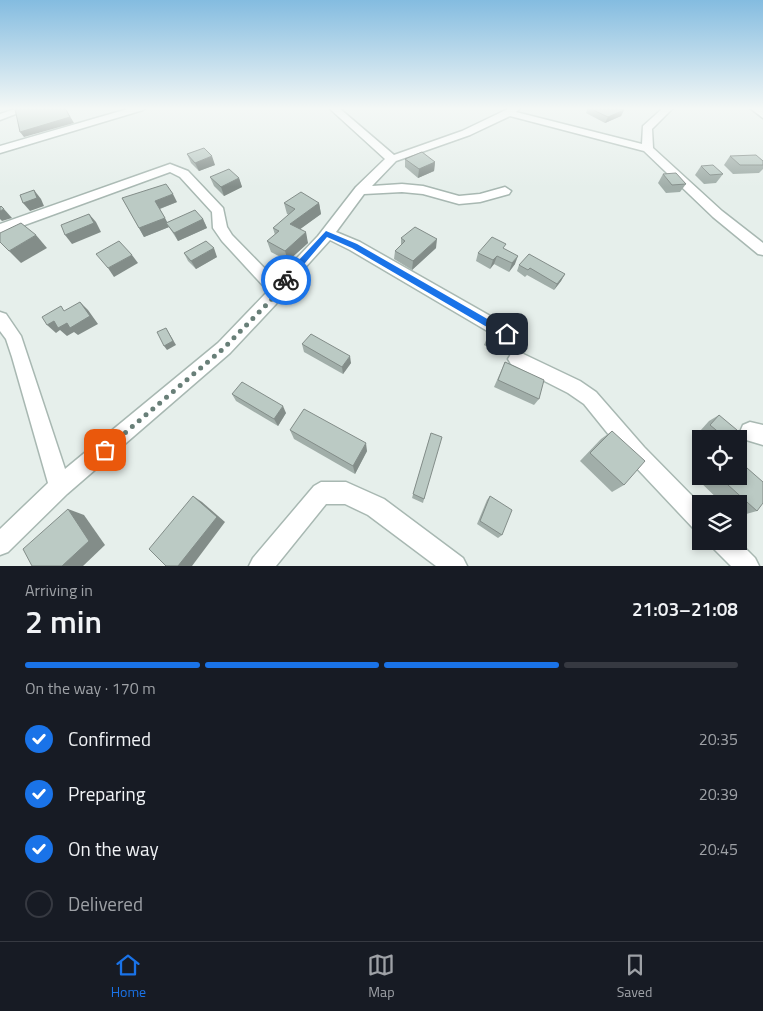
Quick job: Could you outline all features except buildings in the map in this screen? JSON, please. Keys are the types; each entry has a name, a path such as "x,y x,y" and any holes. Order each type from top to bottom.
{"street":[{"path":"0,150 52,134"},
{"path":"364,134 392,159"},
{"path":"0,544 60,487 224,348 271,300 277,289 326,234 360,190 392,159 462,134"},
{"path":"589,134 648,149 736,231 763,250"},
{"path":"647,134 648,149"},
{"path":"0,229 170,168 184,174 218,212 220,228 227,238 268,283 277,289"},
{"path":"360,190 402,188 422,190 459,200 480,198 505,191"},
{"path":"326,234 354,246 507,334"},
{"path":"0,319 13,336 21,357 60,487"},
{"path":"517,359 574,387 590,398 637,454 692,511"},
{"path":"261,566 321,492 346,493 376,507 455,566"},
{"path":"731,550 747,566"}],"way so far":[{"path":"105,450 224,348 271,300 277,289 286,280"}],"route":[{"path":"286,280 326,234 354,246 507,334"}]}
